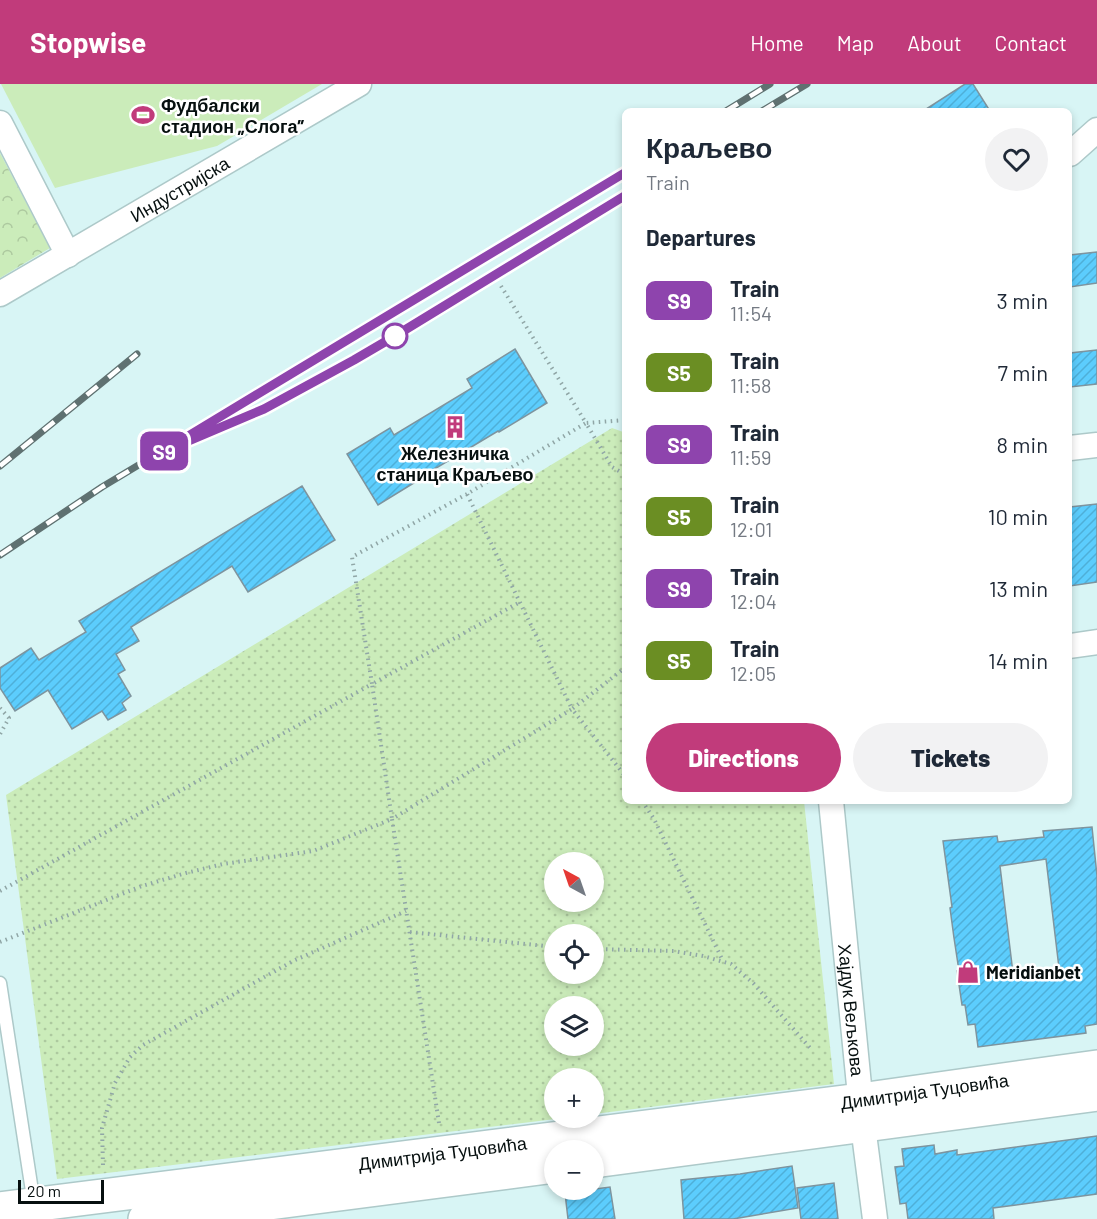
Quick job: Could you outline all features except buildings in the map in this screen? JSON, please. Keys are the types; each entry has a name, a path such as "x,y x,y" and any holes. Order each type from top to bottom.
{"main road":[{"name":"Димитрија Туцовића","path":"604,1159 861,1113 1097,1067"},
{"name":"Димитрија Туцовића","path":"0,1209 35,1212 104,1196 444,1153 861,1113 1097,1094"},
{"name":"Димитрија Туцовића","path":"145,1219 544,1167"}],"street":[{"name":"Индустријска","path":"0,294 359,84"},
{"path":"0,123 69,255"},
{"path":"1072,152 1097,130"},
{"path":"1072,448 1097,445"},
{"path":"1072,646 1097,642"},
{"name":"Хајдук Вељкова","path":"831,804 861,1113 875,1219"}],"lane":[{"path":"0,982 35,1212"}],"path":[{"path":"501,286 612,467 622,473"},
{"path":"444,1153 352,557 467,494 586,423 622,420"},
{"path":"467,494 572,709 622,772"},
{"path":"0,891 520,602"},
{"path":"0,942 142,886 223,864 313,851 392,819 572,709 622,670"},
{"path":"0,708 9,718 0,734"},
{"path":"644,804 654,819 724,962"},
{"path":"104,1196 102,1128 115,1083 130,1057 143,1045 293,961 406,911"},
{"path":"410,932 544,946"},
{"path":"604,949 674,951 731,964 754,984 811,1049"}],"green space":[{"name":"Фудбалски стадион „Слога”","path":"1,84 322,84 217,146 55,188"},
{"path":"0,153 50,248 0,278"},
{"path":"612,428 622,432 622,804 804,804 834,1084 604,1113 604,1068 544,1068 544,1120 57,1179 6,795"}],"railway":[{"path":"731,108 770,84"},
{"path":"767,108 807,84"},
{"path":"0,555 102,487 622,174"},
{"path":"207,433 264,409 395,336 622,197"},
{"path":"0,466 137,354"}],"train":[{"name":"S9","path":"622,174 160,453 264,409 354,360 622,197"}],"place":[{"name":"Фудбалски стадион „Слога”","path":"143,115"},
{"name":"Железничка станица Краљево","path":"455,427"},
{"name":"Meridianbet","path":"968,972"}]}
